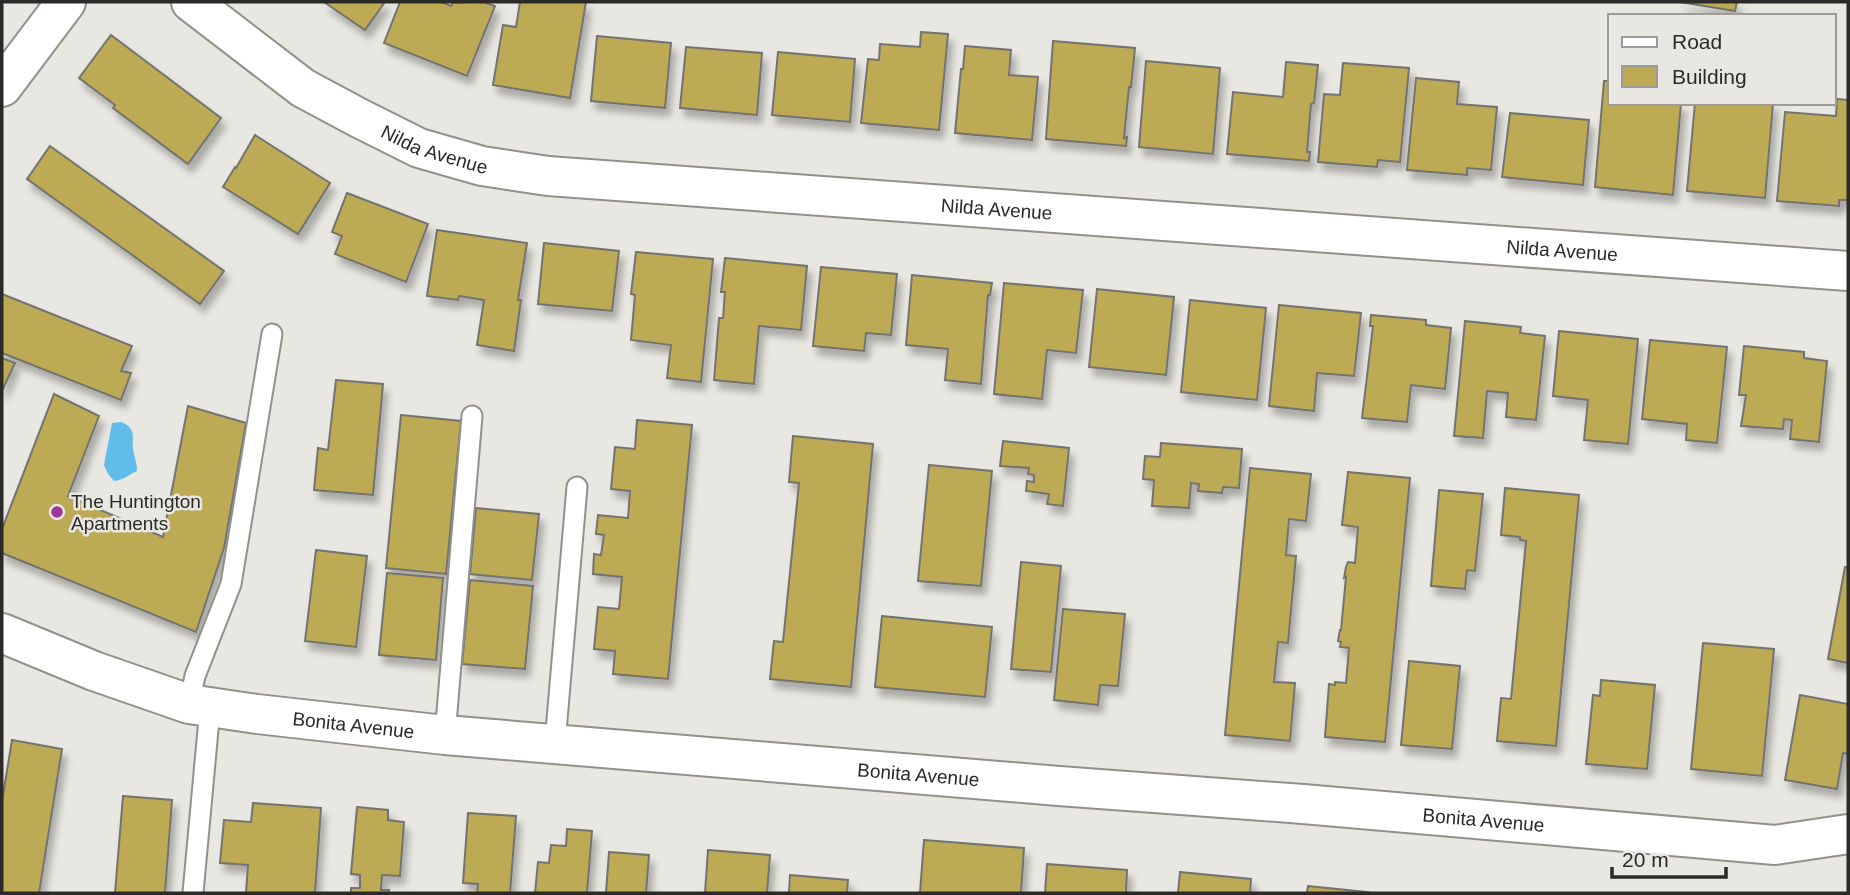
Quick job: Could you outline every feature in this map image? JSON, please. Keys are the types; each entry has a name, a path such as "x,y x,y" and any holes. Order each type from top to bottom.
{"street":[{"path":"2,87 66,2"},
{"name":"Nilda Avenue","path":"191,2 303,88 419,148 482,166 548,176 1848,271"},
{"name":"Bonita Avenue","path":"2,633 94,671 199,706 445,735 1371,809 1774,845 1848,834"}],"lane":[{"path":"193,893 199,706 195,676 231,584 272,334"},
{"path":"445,735 472,416"},
{"path":"555,743 577,487"}],"water":[{"path":"121,422 132,431 137,471 114,481 104,465 112,423"}],"building":[{"path":"324,2 385,2 365,30"},
{"path":"400,2 441,2 451,6 453,2 484,2 495,6 467,76 384,43"},
{"path":"520,2 586,2 570,98 493,85 503,25 516,27"},
{"path":"1680,2 1737,2 1735,11"},
{"path":"921,32 948,34 939,130 861,123 868,59 879,60 880,44 920,47"},
{"path":"111,35 221,118 188,164 113,108 115,105 79,78"},
{"path":"597,36 671,43 665,108 591,101"},
{"path":"1053,41 1135,48 1124,138 1127,137 1126,146 1046,139"},
{"path":"965,46 1011,50 1009,75 1038,77 1032,140 955,133"},
{"path":"686,47 762,53 757,115 680,108"},
{"path":"778,52 855,59 850,122 772,115"},
{"path":"1146,61 1220,68 1213,154 1139,147"},
{"path":"1286,62 1318,65 1314,103 1311,104 1307,152 1310,152 1309,161 1227,154 1233,92 1283,97"},
{"path":"1343,63 1409,68 1400,162 1378,160 1377,167 1318,162 1324,94 1340,95"},
{"path":"1416,78 1459,82 1457,104 1497,107 1491,170 1467,168 1467,175 1407,170"},
{"path":"1604,81 1608,81 1608,105 1681,105 1673,195 1595,187"},
{"path":"1837,99 1848,100 1848,200 1839,200 1839,206 1777,201 1785,112 1836,116"},
{"path":"1695,105 1773,105 1765,198 1687,191"},
{"path":"1510,113 1589,120 1583,185 1502,177"},
{"path":"255,135 330,183 298,234 223,187"},
{"path":"50,146 224,271 200,304 27,179"},
{"path":"347,193 428,224 406,282 335,254 342,236 332,232"},
{"path":"437,230 527,243 518,300 521,300 514,351 477,345 484,300 459,296 458,300 427,296"},
{"path":"544,243 619,251 612,311 538,304"},
{"path":"636,252 713,259 701,382 667,378 671,345 631,340 635,295 631,294"},
{"path":"725,258 807,266 801,330 759,326 754,384 714,380 719,318 723,318 725,292 721,292"},
{"path":"821,267 897,274 891,335 866,333 864,351 813,346"},
{"path":"912,275 992,283 988,295 981,384 945,380 948,349 906,345"},
{"path":"1004,283 1083,290 1076,353 1047,350 1042,399 994,394"},
{"path":"1097,289 1174,297 1166,375 1089,367"},
{"path":"2,294 132,346 121,371 131,373 121,400 2,353"},
{"path":"1190,300 1266,308 1257,400 1181,392"},
{"path":"1279,305 1361,313 1354,376 1317,373 1314,411 1269,406"},
{"path":"1371,315 1426,320 1426,325 1451,328 1445,389 1411,385 1407,422 1362,418 1373,326 1370,326"},
{"path":"1465,321 1521,327 1520,333 1545,336 1536,420 1506,417 1508,393 1487,391 1483,438 1454,436"},
{"path":"1559,331 1638,339 1628,444 1584,440 1588,400 1553,396"},
{"path":"1650,340 1727,347 1717,443 1686,440 1687,424 1642,419"},
{"path":"1744,346 1804,352 1804,358 1827,361 1819,442 1790,439 1792,420 1784,419 1783,429 1741,426 1746,395 1739,395"},
{"path":"2,358 15,363 2,391"},
{"path":"336,380 383,384 373,495 314,490 318,448 328,450"},
{"name":"The Huntington Apartments","path":"54,394 99,416 68,496 163,537 188,406 246,423 224,548 196,632 2,553 2,529"},
{"path":"401,415 461,421 446,574 386,568"},
{"path":"637,420 692,425 668,679 613,674 615,651 594,649 598,607 619,609 622,577 593,574 594,554 601,555 604,535 596,534 598,515 628,518 630,491 611,489 615,447 635,449"},
{"path":"793,436 873,444 851,687 770,679 774,641 783,642 799,483 789,482"},
{"path":"1003,441 1069,448 1063,506 1047,504 1049,494 1026,491 1027,481 1034,482 1034,475 1028,474 1029,468 1000,466"},
{"path":"1161,443 1242,449 1239,488 1223,487 1222,493 1198,491 1199,484 1191,483 1189,508 1152,506 1154,480 1143,479 1145,456 1160,457"},
{"path":"929,465 992,471 981,586 918,581"},
{"path":"1250,468 1311,474 1306,521 1289,519 1286,555 1296,556 1288,643 1278,642 1274,682 1295,683 1290,741 1225,735"},
{"path":"1348,472 1410,478 1385,742 1325,737 1329,684 1346,683 1349,648 1340,647 1341,642 1338,641 1346,577 1344,578 1348,562 1355,563 1358,527 1342,525"},
{"path":"1505,488 1579,495 1556,746 1497,741 1501,698 1511,699 1526,541 1520,540 1520,537 1501,535"},
{"path":"1439,490 1483,494 1475,571 1467,570 1465,589 1431,586"},
{"path":"476,508 539,514 532,580 470,574"},
{"path":"316,550 367,556 356,647 305,641"},
{"path":"1021,562 1061,566 1051,672 1011,669"},
{"path":"1845,567 1848,567 1848,663 1828,659"},
{"path":"387,573 443,578 436,660 379,655"},
{"path":"470,580 533,586 525,669 462,664"},
{"path":"1063,609 1125,614 1118,686 1100,685 1098,705 1054,700"},
{"path":"882,616 992,627 985,697 875,687"},
{"path":"1703,643 1774,649 1762,776 1691,769"},
{"path":"1409,661 1460,666 1452,749 1401,745"},
{"path":"1601,680 1655,685 1647,769 1586,764 1593,695 1600,696"},
{"path":"1800,695 1848,704 1848,754 1843,753 1837,789 1785,780"},
{"path":"12,740 62,749 39,893 2,893 2,801"},
{"path":"123,796 172,800 165,893 115,893"},
{"path":"253,803 321,808 315,893 246,893 248,865 220,863 224,820 251,822"},
{"path":"357,807 388,810 388,820 404,822 400,876 382,875 381,890 389,890 388,893 351,893 351,888 360,888 360,875 351,874"},
{"path":"468,813 516,816 510,893 477,893 478,884 463,883"},
{"path":"567,829 592,831 587,893 535,893 538,862 549,863 551,845 566,846"},
{"path":"924,840 1024,848 1021,893 920,893"},
{"path":"708,850 770,855 767,893 705,893"},
{"path":"609,852 649,855 646,893 606,893"},
{"path":"1047,864 1127,870 1126,893 1045,893"},
{"path":"1180,872 1251,879 1250,893 1178,893"},
{"path":"790,875 848,880 847,893 789,893"},
{"path":"1308,886 1367,892 1307,893"}],"place":[{"name":"The Huntington Apartments","path":"57,512"}]}
